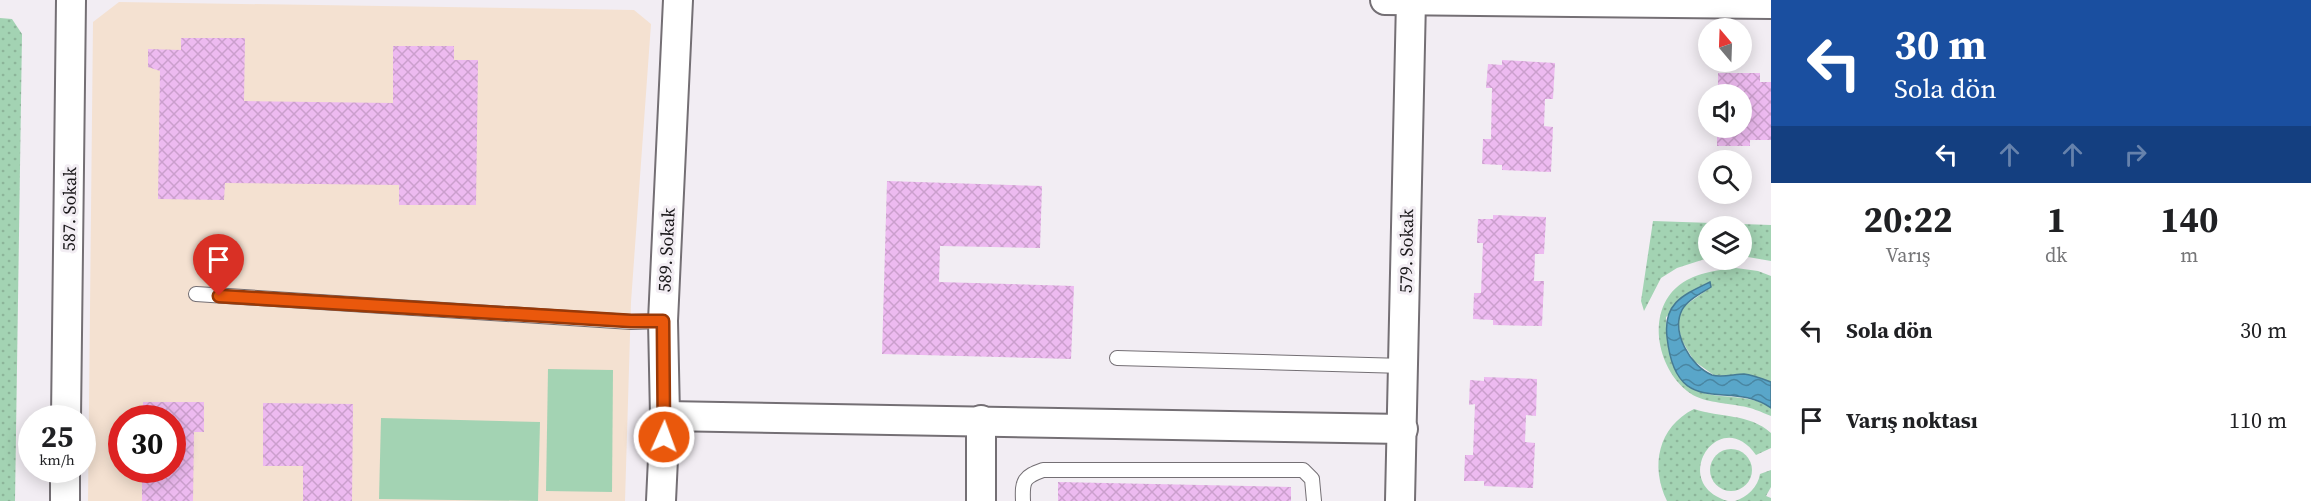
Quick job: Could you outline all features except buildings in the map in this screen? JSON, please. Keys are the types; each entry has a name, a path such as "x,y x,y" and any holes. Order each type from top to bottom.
{"street":[{"name":"587. Sokak","path":"66,405 71,0"},
{"name":"589. Sokak","path":"661,501 665,416 663,321 678,0"},
{"path":"1385,0 1771,4"},
{"name":"579. Sokak","path":"1400,501 1411,0"},
{"path":"665,416 1403,429"},
{"path":"981,420 981,501"},
{"path":"65,483 65,501"}],"lane":[{"path":"196,294 619,321 663,321"},
{"path":"1116,358 1404,366"},
{"path":"1023,501 1022,486 1028,476 1043,470 1303,470 1312,479 1314,501"}],"shaded area":[{"path":"119,2 634,10 651,24 631,302 625,501 88,501 88,483 96,483 96,405 89,405 93,22"}],"green space":[{"path":"0,18 12,19 22,34 15,501 0,501"},
{"path":"1653,221 1698,223 1698,261 1677,268 1661,278 1644,311 1641,301"},
{"path":"1752,224 1771,225 1771,261 1752,258"},
{"path":"1751,270 1771,276 1771,382 1746,374 1715,376 1694,361 1681,339 1678,321 1683,307 1711,287 1710,282 1666,317 1668,343 1674,367 1688,385 1699,391 1758,401 1771,408 1771,416 1748,407 1712,402 1693,395 1676,379 1667,366 1661,350 1660,318 1665,303 1674,290 1687,280 1717,271"},
{"path":"548,369 613,370 612,492 546,491"},
{"path":"1694,409 1744,419 1771,433 1771,448 1756,455 1742,441 1728,438 1715,442 1706,452 1701,465 1702,479 1710,492 1728,501 1667,501 1662,488 1659,461 1665,437 1672,426"},
{"path":"381,418 540,422 538,501 379,499"},
{"path":"1731,449 1746,455 1752,470 1746,485 1731,491 1716,485 1710,470 1716,455"},
{"path":"1771,470 1771,487 1766,496 1771,498 1771,501 1735,501 1751,491 1760,474"}],"water":[{"path":"1710,282 1711,287 1691,300 1682,310 1679,328 1685,347 1696,364 1712,375 1744,374 1771,382 1771,408 1755,400 1693,389 1681,380 1672,363 1667,337 1668,316 1683,296"}],"route":[{"path":"219,296 663,321 664,437"}]}
